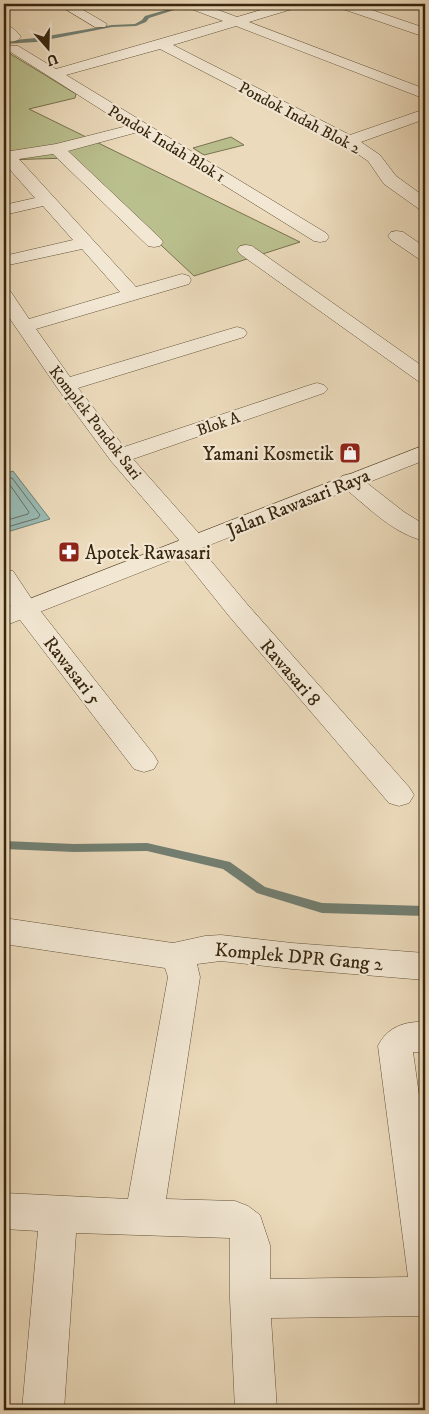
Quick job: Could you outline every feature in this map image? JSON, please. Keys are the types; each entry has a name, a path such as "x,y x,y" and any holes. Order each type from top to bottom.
{"street":[{"path":"64,4 100,24"},
{"path":"192,4 425,94"},
{"path":"53,74 294,4"},
{"path":"342,4 425,33"},
{"name":"Pondok Indah Blok 1","path":"9,38 53,74 320,237"},
{"name":"Pondok Indah Blok 2","path":"161,44 349,141 374,158 390,180 425,205"},
{"path":"349,141 425,114"},
{"path":"7,160 140,127"},
{"path":"57,149 107,200 154,242"},
{"path":"7,160 47,200 132,294"},
{"path":"4,210 47,200"},
{"path":"397,236 425,255"},
{"path":"4,261 86,243"},
{"path":"246,250 425,377"},
{"path":"24,326 182,280"},
{"name":"Komplek Pondok Sari","path":"4,296 65,385 190,545"},
{"path":"65,385 237,333"},
{"name":"Blok A","path":"119,456 317,389"},
{"name":"Jalan Rawasari Raya","path":"15,614 425,452"},
{"path":"350,481 396,518 425,534"},
{"name":"Rawasari 8","path":"190,545 238,610 399,795"},
{"name":"Rawasari 5","path":"4,577 15,614 144,762"},
{"path":"4,931 172,956 180,961 184,977 144,1217"},
{"name":"Komplek DPR Gang 2","path":"172,956 205,949 221,948 292,956 425,966"},
{"path":"425,1037 412,1036 403,1039 395,1046 425,1272"},
{"path":"4,1210 58,1215 235,1219 247,1228 251,1245 250,1299 256,1410"},
{"path":"43,1410 58,1215"},
{"path":"250,1299 425,1296"}],"green space":[{"path":"4,50 76,94 75,98 29,109 300,242 194,276 68,158 4,160"},
{"path":"231,137 244,145 204,155 193,148"}],"water":[{"path":"13,471 50,519 4,533 4,474"}],"waterway":[{"path":"4,43 36,40 112,26 136,25 147,17 191,4"},
{"path":"4,845 74,848 147,847 226,865 261,890 322,908 425,911"}],"place":[{"name":"Yamani Kosmetik","path":"350,453"},
{"name":"Apotek Rawasari","path":"69,552"}]}
